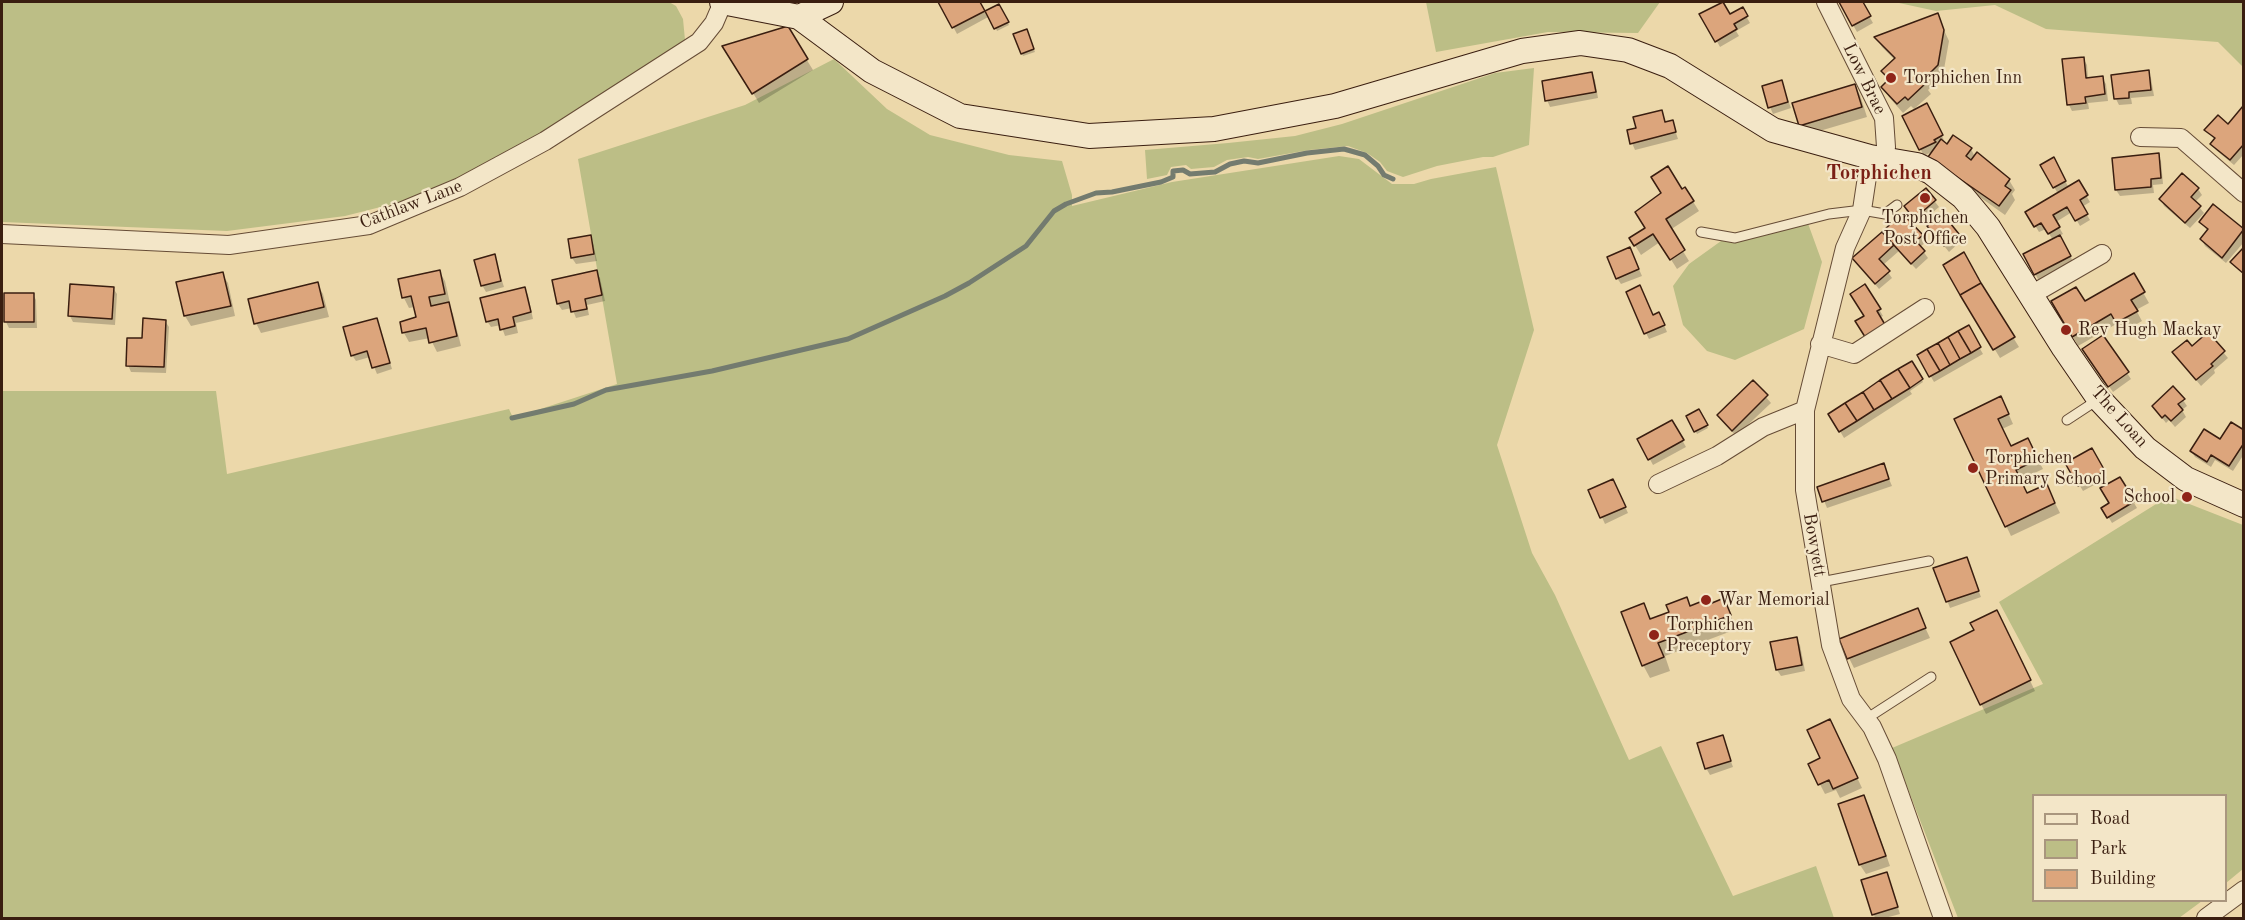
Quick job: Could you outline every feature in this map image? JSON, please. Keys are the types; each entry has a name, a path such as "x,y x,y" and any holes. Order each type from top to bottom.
{"main road":[{"path":"722,2 791,11 831,2"},
{"name":"The Loan","path":"791,11 872,70 960,116 1089,136 1214,129 1335,106 1522,51 1580,43 1628,50 1670,66 1773,130 1877,158 1917,165 1931,172 1963,197 1988,227 2099,399 2145,448 2186,479 2243,502"}],"street":[{"name":"Cathlaw Lane","path":"2,234 229,245 369,225 460,187 545,141 699,42 714,23 722,2"},
{"name":"Low Brae","path":"1826,2 1884,118 1886,147 1877,158"},
{"path":"2140,137 2181,138 2244,193"},
{"name":"Bowyett","path":"1877,158 1862,210 1845,248 1805,410 1805,490 1831,645 1851,699 1872,727 1887,759 1943,918"},
{"path":"2031,295 2102,254"},
{"path":"1820,344 1854,354 1925,308"},
{"path":"1658,484 1717,456 1763,427 1805,410"},
{"path":"2206,918 2244,890"}],"lane":[{"path":"1701,232 1735,238 1829,214 1862,210 1885,214 1897,205"},
{"path":"2067,420 2099,399"},
{"path":"1821,582 1929,561"},
{"path":"1866,719 1931,677"}],"green space":[{"path":"2,2 669,2 676,6 683,19 685,40 569,118 428,195 345,216 227,231 2,222"},
{"path":"1426,2 1660,2 1638,33 1548,32 1436,52"},
{"path":"2243,2 2243,67 2218,42 2046,29 1995,5 1936,11 1899,3"},
{"path":"834,59 887,109 930,135 1009,155 1062,161 1072,195 1072,206 1172,182 1339,156 1359,159 1392,184 1414,184 1496,167 1534,330 1497,445 1532,553 1555,595 1629,760 1661,746 1733,896 1816,866 1834,918 2,918 2,391 216,391 227,474 509,409 513,418 617,384 578,159 745,105"},
{"path":"1534,68 1529,145 1493,157 1437,166 1403,177 1387,171 1380,162 1367,153 1348,146 1258,159 1248,157 1227,160 1214,167 1191,169 1186,165 1171,167 1167,175 1147,179 1145,150 1295,136 1342,124 1495,73"},
{"path":"1806,218 1822,262 1804,329 1735,360 1707,351 1683,325 1673,286 1689,264 1728,236"},
{"path":"2169,496 2243,525 2243,869 2227,882 2227,794 2032,794 2032,902 2201,902 2179,918 1958,918 1892,748 2043,684 1999,602"}],"building":[{"path":"938,2 980,2 985,11 952,28"},
{"path":"1723,2 1730,14 1743,7 1748,16 1734,24 1737,29 1715,42 1699,14"},
{"path":"1839,2 1863,2 1871,16 1852,26"},
{"path":"999,4 1009,22 994,29 985,11"},
{"path":"1938,13 1944,30 1938,65 1923,80 1926,83 1908,100 1905,97 1897,104 1881,87 1889,79 1881,71 1895,58 1874,37"},
{"path":"788,26 808,59 752,94 722,46"},
{"path":"1027,29 1034,49 1021,54 1013,34"},
{"path":"2084,57 2086,78 2103,76 2105,94 2085,97 2086,103 2067,105 2062,59"},
{"path":"2149,70 2151,90 2129,92 2129,98 2114,99 2111,75"},
{"path":"1592,72 1596,92 1545,101 1542,81"},
{"path":"1782,80 1788,102 1768,108 1762,86"},
{"path":"1855,84 1862,107 1799,126 1792,103"},
{"path":"1927,103 1943,135 1934,140 1936,142 1919,150 1902,116"},
{"path":"2243,106 2244,144 2230,160 2210,144 2215,138 2204,130 2218,115 2228,124"},
{"path":"1662,110 1665,122 1673,120 1676,132 1630,144 1627,130 1636,128 1633,117"},
{"path":"1953,135 1972,148 1966,156 1971,160 1977,152 2010,179 2005,186 2011,190 1999,206 1928,157 1941,139 1947,144"},
{"path":"2159,153 2161,178 2151,179 2151,187 2115,190 2112,158"},
{"path":"2054,157 2066,181 2053,188 2040,165"},
{"path":"1668,166 1682,189 1685,187 1694,201 1666,219 1685,250 1670,260 1653,234 1634,246 1629,238 1645,228 1635,212 1661,193 1651,177"},
{"path":"2182,173 2199,188 2191,197 2201,206 2185,223 2159,199"},
{"path":"2079,180 2088,195 2080,200 2088,214 2075,221 2067,207 2053,215 2060,227 2048,234 2041,223 2034,227 2025,212"},
{"path":"1926,188 1936,200 1914,219 1904,206"},
{"path":"2213,204 2244,229 2222,258 2200,239 2208,229 2199,222"},
{"path":"1902,213 1923,235 1916,241 1925,251 1911,264 1882,232"},
{"path":"1942,213 1959,234 1944,246 1927,226"},
{"path":"1882,232 1894,245 1879,259 1890,271 1875,284 1852,258"},
{"path":"591,235 594,254 571,258 568,239"},
{"path":"2060,235 2071,256 2034,275 2023,254"},
{"path":"1630,247 1639,269 1616,279 1607,257"},
{"path":"2244,247 2244,274 2230,262"},
{"path":"1964,252 1981,283 1960,295 1943,265"},
{"path":"495,254 501,281 481,286 474,260"},
{"path":"440,270 445,294 429,297 431,306 449,302 457,336 429,343 426,328 402,333 400,322 416,317 411,296 402,298 398,279"},
{"path":"597,270 602,295 585,299 587,309 571,312 569,301 557,304 552,280"},
{"path":"223,272 231,306 184,316 176,282"},
{"path":"2134,273 2145,292 2131,300 2138,311 2116,323 2111,314 2072,337 2051,301 2076,287 2085,301"},
{"path":"318,282 324,307 254,324 248,299"},
{"path":"1981,283 2015,337 1993,350 1960,295"},
{"path":"70,284 114,287 112,319 68,316"},
{"path":"1865,284 1881,309 1877,311 1887,328 1867,340 1855,321 1864,316 1850,294"},
{"path":"1640,285 1653,315 1659,312 1665,325 1644,334 1626,292"},
{"path":"525,287 531,312 513,317 515,326 500,330 498,319 486,322 480,298"},
{"path":"4,293 34,293 34,322 4,322"},
{"path":"143,318 166,320 164,367 126,366 127,338 142,338"},
{"path":"377,318 390,363 372,368 367,351 351,356 343,327"},
{"path":"1969,325 1981,347 1971,353 1958,331"},
{"path":"1958,331 1971,353 1960,359 1948,337"},
{"path":"2208,332 2225,351 2211,364 2213,366 2196,380 2172,352 2187,340 2192,346"},
{"path":"2103,335 2129,372 2108,387 2082,349"},
{"path":"1948,337 1960,359 1950,365 1938,343"},
{"path":"1938,343 1950,365 1940,371 1927,349"},
{"path":"1927,349 1940,371 1929,377 1917,355"},
{"path":"1912,361 1923,379 1910,388 1898,369"},
{"path":"1898,369 1910,388 1892,399 1880,380"},
{"path":"1753,380 1768,395 1732,431 1717,415"},
{"path":"1880,380 1892,399 1874,410 1863,392"},
{"path":"2173,386 2185,399 2178,404 2183,410 2171,421 2165,415 2162,418 2152,406"},
{"path":"1863,392 1874,410 1857,421 1845,403"},
{"path":"2001,396 2009,414 1998,419 2011,446 2028,438 2038,459 2016,470 2027,493 2047,484 2055,503 2005,527 1954,419"},
{"path":"1845,403 1857,421 1839,432 1828,414"},
{"path":"1699,409 1708,425 1694,432 1686,416"},
{"path":"1672,420 1684,440 1648,460 1637,439"},
{"path":"2231,422 2244,430 2244,443 2229,466 2211,455 2207,462 2190,451 2204,429 2220,439"},
{"path":"2092,448 2105,471 2078,486 2065,463"},
{"path":"1884,463 1889,479 1822,502 1817,487"},
{"path":"2120,477 2135,501 2107,518 2101,508 2109,503 2100,488"},
{"path":"1613,479 1626,507 1600,518 1588,490"},
{"path":"1967,557 1979,591 1946,602 1933,568"},
{"name":"Torphichen Preceptory","path":"1687,597 1690,606 1710,598 1712,603 1724,598 1731,615 1658,643 1664,657 1642,666 1621,612 1644,603 1650,619 1669,612 1666,605"},
{"path":"1918,608 1926,628 1847,659 1839,639"},
{"path":"1997,610 2031,680 1980,705 1950,642 1974,630 1970,623"},
{"path":"1797,637 1802,665 1776,670 1770,642"},
{"path":"1830,719 1858,778 1833,789 1829,780 1818,785 1808,764 1820,758 1807,730"},
{"path":"1723,735 1731,761 1705,769 1697,743"},
{"path":"1864,795 1886,856 1859,865 1838,804"},
{"path":"1887,872 1898,907 1872,915 1861,880"}],"waterway":[{"path":"512,418 574,404 606,390 712,371 848,339 969,283 1026,246 1054,211 1066,204 1096,193 1161,182 1173,177 1173,171 1183,170 1190,174 1215,172 1230,164 1244,161 1258,163 1307,153 1344,149 1365,155 1378,166 1384,175 1393,179"}],"place":[{"name":"Torphichen Inn","path":"1891,78"},
{"name":"Torphichen Post Office","path":"1925,198"},
{"name":"Rev Hugh Mackay","path":"2066,330"},
{"name":"Torphichen Primary School","path":"1973,468"},
{"name":"School","path":"2187,497"},
{"name":"War Memorial","path":"1706,600"},
{"name":"Torphichen Preceptory","path":"1654,635"}],"district":[{"name":"Torphichen","path":"1879,173"}]}
